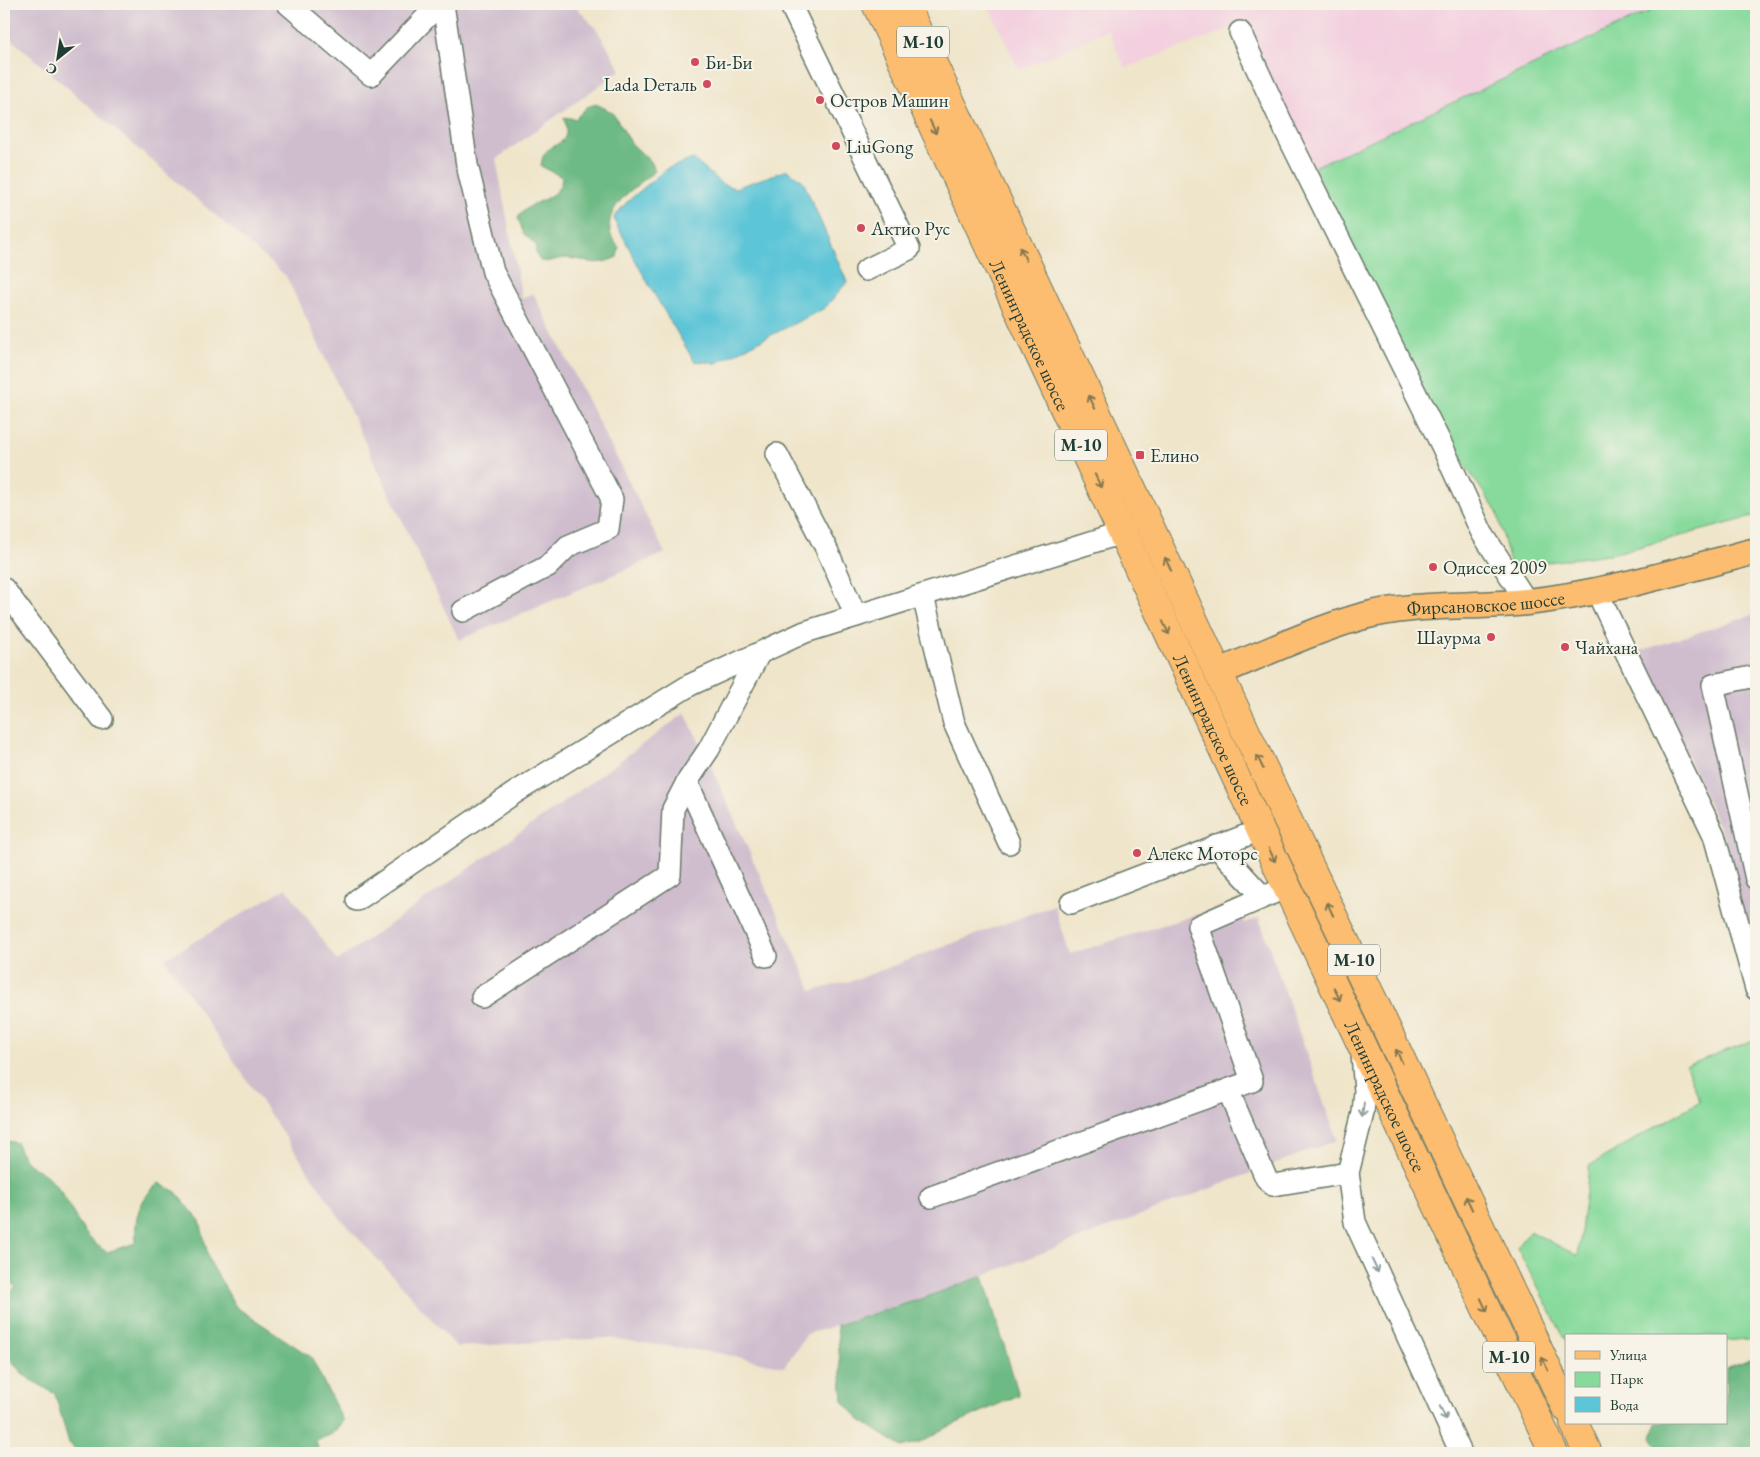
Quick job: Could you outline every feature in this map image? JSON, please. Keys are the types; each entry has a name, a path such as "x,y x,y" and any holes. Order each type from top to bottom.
{"highway":[{"name":"Ленинградское шоссе","path":"876,4 1260,830 1275,892 1361,1044 1554,1453"},
{"name":"Ленинградское шоссе","path":"905,4 1565,1406"},
{"path":"1574,1424 1588,1453"}],"main road":[{"name":"Фирсановское шоссе","path":"1219,672 1297,640 1362,617 1426,607 1527,602 1630,583 1756,551"}],"street":[{"path":"288,4 371,75 439,4"},
{"path":"443,4 467,165 492,272 612,499 608,529 568,546 548,566 463,611"},
{"path":"790,4 909,249 866,270"},
{"path":"1240,32 1298,158 1443,448 1482,533 1527,602"},
{"path":"777,454 826,550 856,616"},
{"path":"357,900 516,792 690,685 805,632 1122,533"},
{"path":"4,589 102,719"},
{"path":"1596,590 1714,835 1756,989"},
{"path":"923,596 954,723 1009,843"},
{"path":"482,996 670,875 673,809 709,749 759,654"},
{"path":"1756,676 1713,685 1756,879"},
{"path":"688,782 766,956"},
{"path":"1071,902 1260,830"},
{"path":"931,1197 1252,1081 1198,926 1275,892 1216,846"},
{"path":"1361,1044 1364,1067 1363,1113 1348,1172 1355,1222 1462,1453"},
{"path":"1228,1090 1266,1178 1273,1186 1348,1172"}],"shaded area":[{"path":"4,4 573,4 596,28 621,70 496,159 522,299 533,293 665,553 459,640 286,276 4,33"},
{"path":"987,4 1665,4 1314,167 1242,24 1125,68 1108,30 1019,70"},
{"path":"1756,614 1756,962 1724,838 1640,651"},
{"path":"685,713 812,991 858,979 1054,905 1070,954 1237,902 1244,923 1259,918 1337,1140 924,1298 807,1334 784,1367 724,1354 608,1338 457,1347 340,1218 165,959 286,888 337,961 564,802"}],"green space":[{"path":"1665,4 1756,4 1756,516 1616,553 1511,567 1497,512 1468,470 1397,348 1314,167"},
{"path":"596,104 612,112 632,144 652,163 655,171 624,197 612,213 610,233 619,248 617,257 597,263 567,258 540,261 536,254 536,245 524,234 518,218 529,207 550,196 560,185 562,177 541,166 545,153 564,138 566,129 564,117 575,119 587,107"},
{"path":"1756,1039 1756,1338 1728,1341 1728,1334 1565,1334 1565,1339 1517,1248 1530,1231 1578,1256 1589,1166 1700,1101 1686,1066"},
{"path":"4,1140 17,1143 28,1164 53,1182 82,1228 97,1245 107,1252 136,1243 136,1225 139,1210 142,1202 152,1189 159,1183 176,1192 200,1221 209,1260 236,1307 311,1357 343,1421 332,1434 316,1440 319,1453 180,1453 171,1446 154,1453 79,1453 69,1443 55,1394 25,1376 4,1353 4,1300 16,1286 4,1281"},
{"path":"983,1276 1019,1395 948,1427 926,1440 902,1447 860,1420 843,1401 837,1325 924,1298"},
{"path":"1756,1357 1756,1453 1659,1453 1652,1437 1656,1424 1728,1424 1728,1367"}],"water":[{"path":"693,159 722,184 735,188 787,170 803,181 847,282 825,308 716,363 694,361 659,303 618,228 614,217 627,202 666,169"}],"place":[{"name":"Би-Би","path":"695,62"},
{"name":"Lada Dеталь","path":"707,84"},
{"name":"Остров Машин","path":"820,100"},
{"name":"LiuGong","path":"836,146"},
{"name":"Актио Рус","path":"861,228"},
{"name":"Елино","path":"1140,455"},
{"name":"Одиссея 2009","path":"1433,567"},
{"name":"Шаурма","path":"1491,637"},
{"name":"Чайхана","path":"1565,647"},
{"name":"Алекс Моторс","path":"1137,853"}]}
